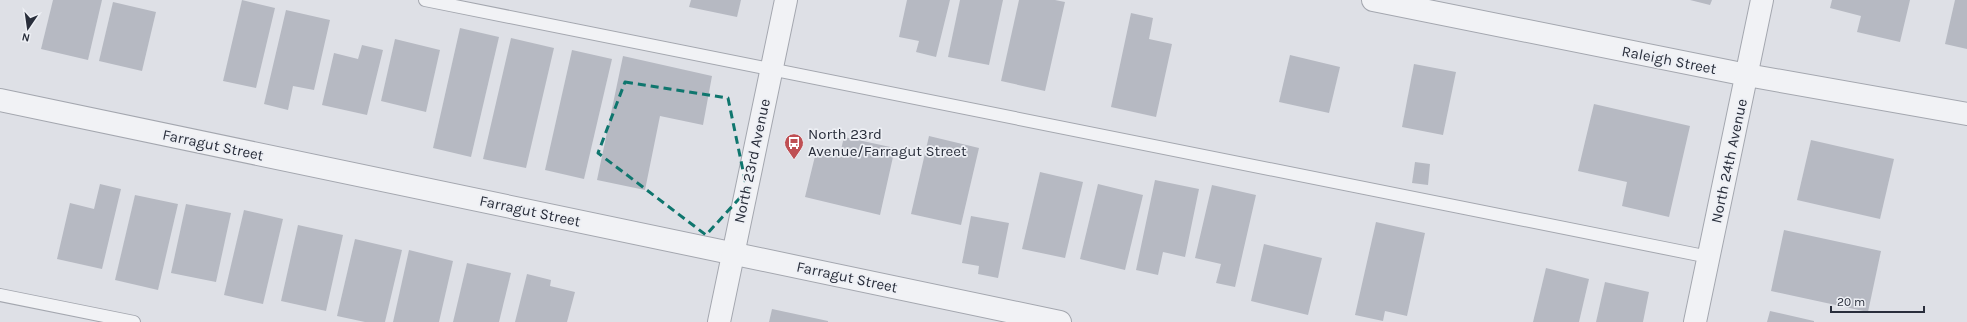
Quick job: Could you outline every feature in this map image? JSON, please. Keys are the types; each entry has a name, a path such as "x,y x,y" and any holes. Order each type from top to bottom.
{"street":[{"name":"North 23rd Avenue","path":"719,322 732,253 786,0"},
{"name":"Raleigh Street","path":"1373,0 1747,75 1967,114"},
{"name":"North 24th Avenue","path":"1695,322 1762,0"},
{"name":"Farragut Street","path":"0,100 1060,322"}],"lane":[{"path":"425,0 1709,257"},
{"path":"0,295 134,322"}],"highlighted area":[{"path":"625,82 728,98 747,190 706,235 598,153"}],"building":[{"path":"53,0 102,0 88,60 41,49"},
{"path":"242,0 275,8 256,88 223,81"},
{"path":"691,0 741,0 737,17 689,7"},
{"path":"907,0 950,0 936,57 916,52 919,41 899,37"},
{"path":"960,0 1003,0 989,65 948,57"},
{"path":"1019,0 1055,0 1065,2 1045,91 1001,81"},
{"path":"1690,0 1712,0 1710,5"},
{"path":"1832,0 1910,0 1900,42 1857,32 1861,16 1830,8"},
{"path":"1955,0 1967,0 1967,49 1945,44"},
{"path":"113,2 156,12 142,71 99,61"},
{"path":"286,10 330,20 314,90 293,86 288,110 264,104"},
{"path":"1131,13 1153,18 1149,39 1172,44 1156,117 1111,107"},
{"path":"460,28 499,37 471,157 433,148"},
{"path":"511,38 554,48 526,168 483,159"},
{"path":"395,39 440,50 426,112 381,101"},
{"path":"362,45 383,50 367,115 322,105 334,53 358,59"},
{"path":"572,50 612,59 584,179 545,170"},
{"path":"1290,55 1340,67 1329,113 1279,102"},
{"path":"623,56 712,76 703,125 660,116 645,190 597,180"},
{"path":"1414,64 1456,72 1443,135 1402,127"},
{"path":"1594,104 1690,126 1669,217 1622,206 1627,182 1578,171"},
{"path":"929,136 979,148 961,225 911,214"},
{"path":"844,137 895,148 880,215 805,197 817,148 840,154"},
{"path":"1811,140 1894,159 1880,219 1797,200"},
{"path":"1415,162 1430,164 1428,185 1412,183"},
{"path":"1040,172 1083,182 1065,258 1022,249"},
{"path":"1155,180 1199,189 1185,257 1163,252 1158,275 1136,270"},
{"path":"100,184 121,189 102,269 57,259 70,203 94,209"},
{"path":"1098,184 1143,195 1125,270 1080,259"},
{"path":"1212,185 1256,195 1235,287 1216,283 1221,264 1195,258"},
{"path":"135,195 178,204 158,290 115,280"},
{"path":"186,204 231,213 216,282 171,273"},
{"path":"244,210 283,219 263,304 224,295"},
{"path":"971,216 1009,223 998,278 978,274 979,266 962,263"},
{"path":"1376,222 1425,233 1407,316 1385,311 1383,321 1355,315"},
{"path":"298,225 343,235 326,311 281,301"},
{"path":"1784,230 1881,251 1868,312 1771,291"},
{"path":"355,239 402,250 385,322 365,322 337,316"},
{"path":"1264,244 1322,258 1308,315 1251,301"},
{"path":"409,250 453,261 439,322 393,322"},
{"path":"467,263 511,273 499,322 453,322"},
{"path":"1546,268 1589,279 1579,322 1533,322"},
{"path":"527,274 551,280 550,286 575,292 567,322 515,322"},
{"path":"1605,282 1649,292 1643,322 1596,322"},
{"path":"772,309 828,321 828,322 769,322"},
{"path":"1770,311 1814,321 1814,322 1767,322"}],"place":[{"name":"North 23rd Avenue/Farragut Street","path":"794,160"}]}
